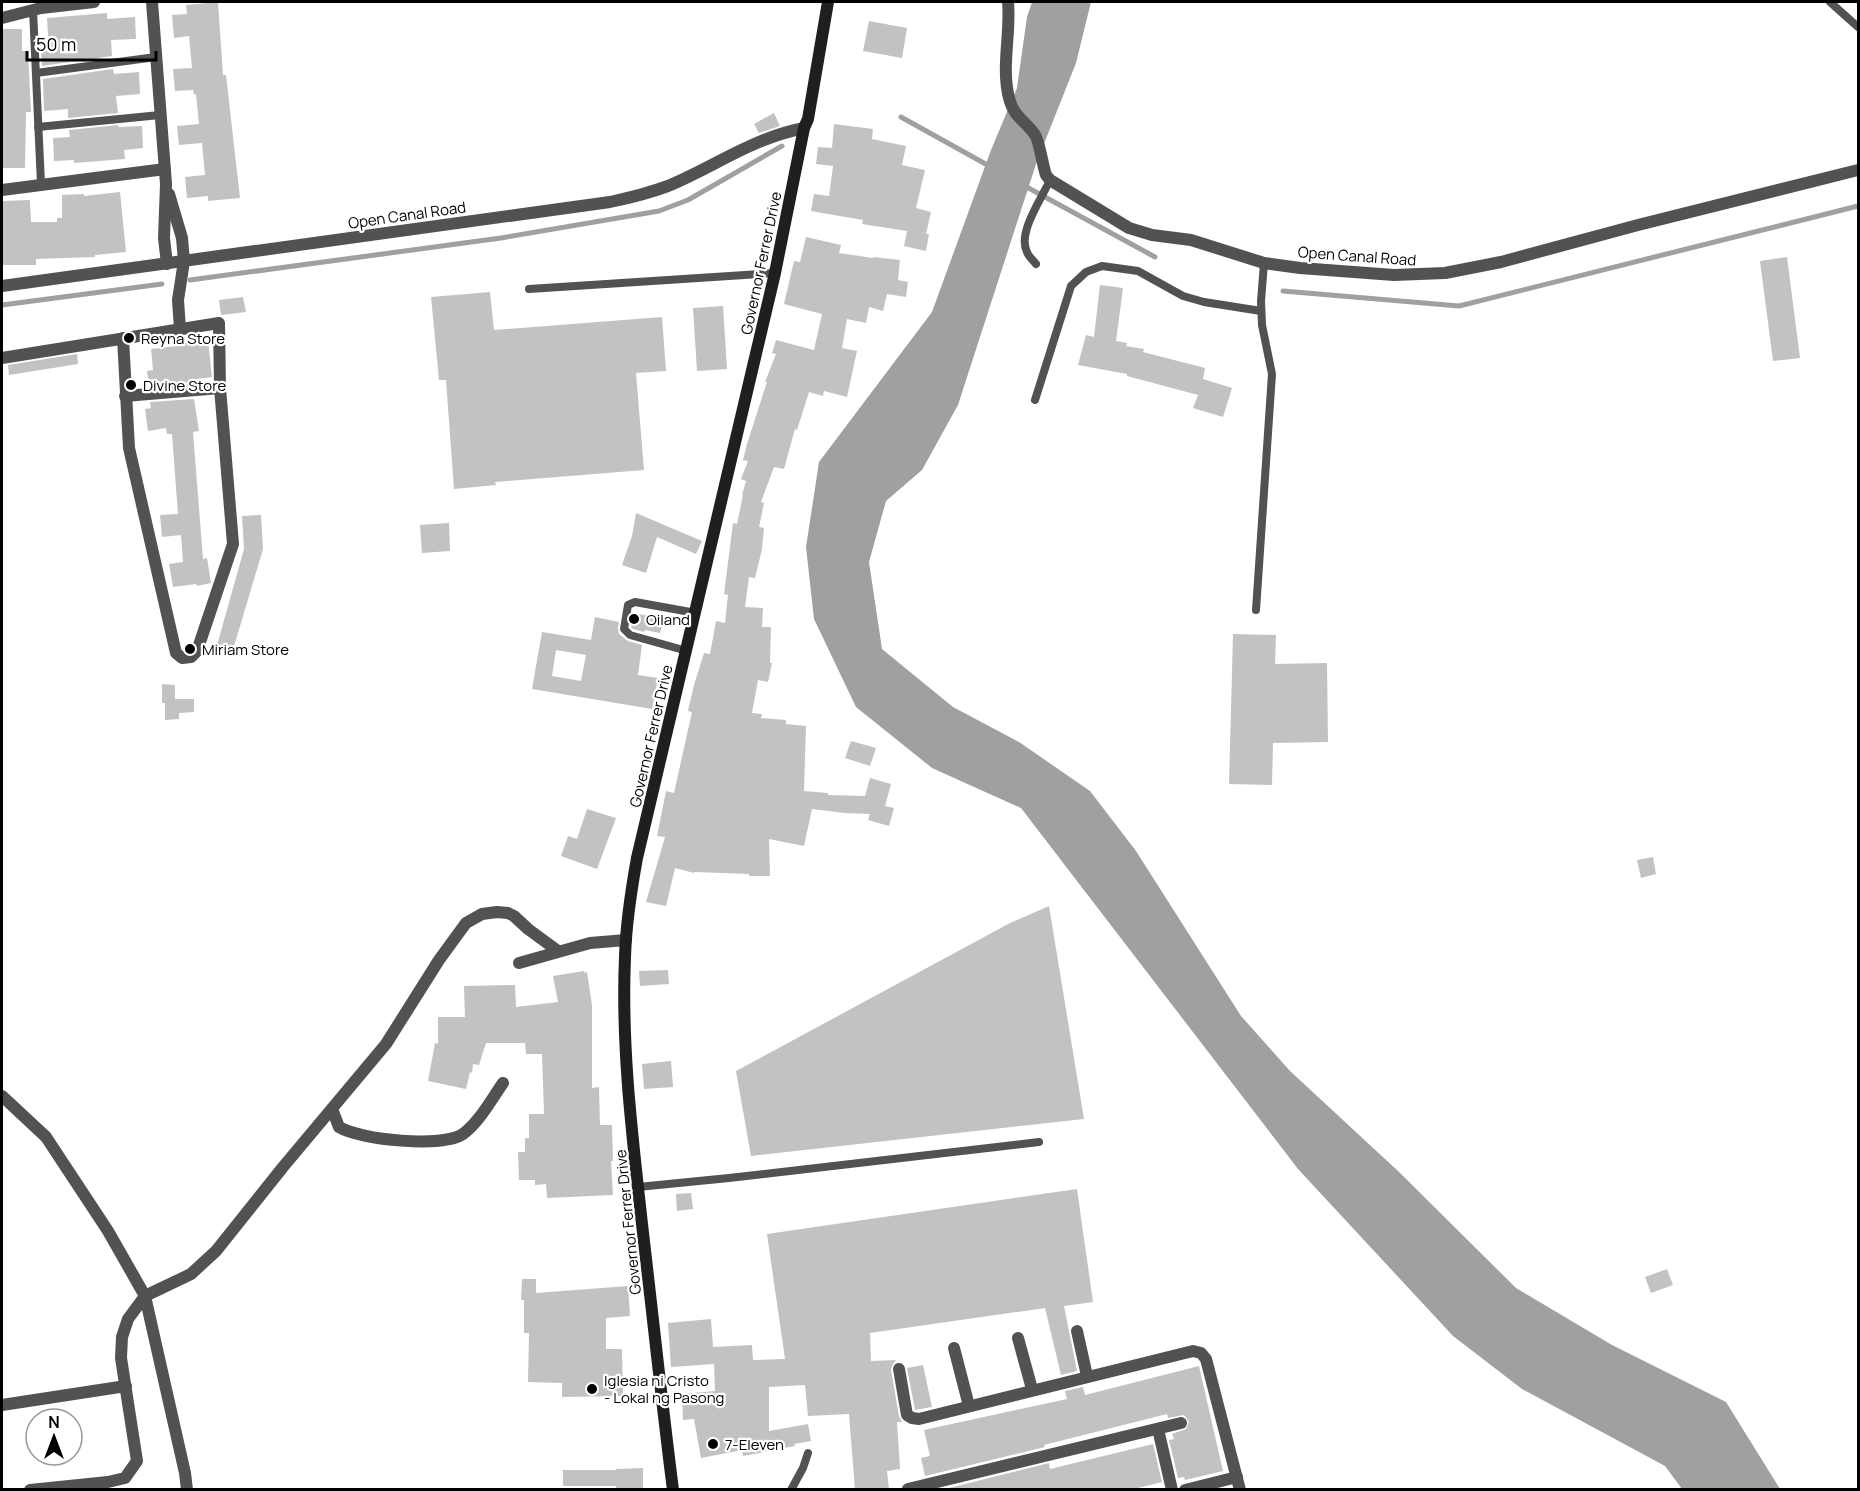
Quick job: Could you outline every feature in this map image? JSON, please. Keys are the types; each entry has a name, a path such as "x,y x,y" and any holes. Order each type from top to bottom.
{"main road":[{"name":"Governor Ferrer Drive","path":"673,1490 638,1187 626,1048 624,1005 630,897 637,858 775,273 804,128 808,118 828,2"}],"street":[{"path":"2,18 33,10 94,2"},
{"path":"152,2 166,184 164,238 167,264"},
{"path":"1008,2 1006,82 1009,100 1020,120 1037,139 1046,175 1050,180"},
{"name":"Open Canal Road","path":"2,286 619,200 669,185 771,136 804,128"},
{"path":"2,189 165,169"},
{"name":"Open Canal Road","path":"1050,180 1129,228 1140,232 1191,240 1264,263 1300,268 1420,275 1452,272 1500,262 1858,170"},
{"path":"166,184 182,238 184,261 178,300 180,329"},
{"path":"2,358 123,338 219,323 220,387 232,544 198,651 190,657 182,658 176,653 129,448 123,338"},
{"path":"125,396 220,387"},
{"path":"30,1490 109,1486 125,1478 137,1461 121,1358 122,1336 128,1319 145,1296 191,1274 216,1251 386,1044 439,960 466,923 482,914 508,913 558,951"},
{"path":"519,963 599,941 626,940"},
{"path":"332,1109 339,1127 357,1135 379,1139 446,1141 460,1136 474,1125 503,1083"},
{"path":"2,1096 46,1137 108,1231 145,1296 183,1462 187,1490"},
{"path":"1077,1330 1087,1376"},
{"path":"1018,1338 1032,1389"},
{"path":"954,1348 969,1406"},
{"path":"899,1369 907,1415 912,1419 919,1419 1193,1350 1202,1353 1206,1359 1239,1483 1185,1490"},
{"path":"2,1405 126,1386"},
{"path":"908,1489 1181,1423"},
{"path":"1158,1429 1172,1490"}],"lane":[{"path":"1830,2 1858,27"},
{"path":"33,10 41,184"},
{"path":"36,73 156,57"},
{"path":"38,127 160,114"},
{"path":"1036,264 1027,252 1024,240 1027,226 1050,180"},
{"path":"1256,610 1272,374 1262,325 1264,263"},
{"path":"1035,400 1071,286 1086,272 1102,266 1138,271 1183,296 1204,302 1261,311"},
{"path":"529,289 775,273"},
{"path":"687,651 630,635 624,629 628,604 635,602 696,613"},
{"path":"638,1187 1039,1142"},
{"path":"791,1490 808,1453"}],"shaded area":[{"path":"1032,2 1091,2 1076,63 1036,164 958,405 922,470 886,501 869,562 882,649 953,707 1019,742 1090,791 1136,851 1241,1016 1290,1071 1398,1171 1516,1288 1612,1345 1726,1402 1780,1489 1682,1489 1665,1466 1522,1389 1453,1336 1298,1169 1021,808 932,768 856,707 814,619 806,547 819,462 932,312 991,150 1017,88 1027,17"}],"building":[{"path":"218,2 223,75 226,75 240,198 208,201 208,196 187,198 185,177 205,175 202,143 179,145 177,126 199,124 196,94 194,95 193,90 175,91 173,69 192,68 189,36 174,38 172,15 187,14 186,5"},
{"path":"107,13 107,19 135,17 136,39 111,40 112,56 42,66 41,51 49,51 47,18"},
{"path":"869,21 907,28 902,58 863,51"},
{"path":"2,29 22,29 22,51 28,51 31,112 26,112 25,168 3,168"},
{"path":"113,69 114,74 139,72 140,94 116,96 118,113 68,118 68,109 44,111 43,79"},
{"path":"774,113 780,126 759,133 754,124"},
{"path":"834,124 873,129 872,139 906,146 902,165 925,170 916,208 931,212 926,234 929,234 926,251 904,246 907,231 862,224 863,220 811,211 814,194 829,196 833,166 816,164 818,147 832,148"},
{"path":"118,125 119,127 142,126 143,148 124,150 125,159 74,163 74,160 54,161 53,138 70,137 69,130"},
{"path":"120,192 126,252 95,255 95,257 36,259 36,265 2,265 3,201 30,200 31,222 57,222 57,218 62,218 62,195 84,194 84,196"},
{"path":"806,237 841,245 839,253 900,260 898,280 908,282 906,297 887,294 883,311 869,307 866,323 847,319 842,348 857,351 847,397 824,391 823,396 809,392 797,430 795,429 784,469 774,467 761,502 764,503 759,527 764,528 762,549 755,578 749,577 745,607 763,608 762,627 771,627 770,663 772,663 768,682 758,680 752,713 762,714 761,718 786,720 786,724 806,726 804,791 828,793 828,795 865,796 870,778 891,784 885,806 894,808 889,826 868,820 870,814 812,809 804,846 769,839 770,876 694,873 675,868 666,906 646,902 665,837 657,836 666,791 674,793 692,712 688,711 694,685 704,653 710,654 716,621 725,623 728,595 724,594 733,523 737,524 746,481 741,479 748,461 743,460 767,382 765,382 776,354 772,353 776,340 814,350 822,314 784,304 794,261 800,262"},
{"path":"1787,257 1800,358 1773,361 1760,261"},
{"path":"1100,285 1123,288 1116,341 1127,343 1126,346 1144,349 1143,352 1205,368 1203,379 1232,388 1223,417 1193,408 1198,395 1127,376 1127,374 1078,365 1086,335 1094,337"},
{"path":"490,292 494,330 662,317 666,371 636,373 644,470 495,482 496,485 454,489 446,380 439,380 431,297"},
{"path":"243,297 246,312 221,315 219,300"},
{"path":"723,306 727,369 697,371 693,308"},
{"path":"208,341 212,377 192,380 192,382 149,386 147,371 153,370 151,349"},
{"path":"77,354 78,364 9,375 8,365"},
{"path":"194,399 199,431 193,432 203,559 207,558 211,583 173,587 169,564 183,562 181,535 162,537 160,515 178,514 172,434 167,434 166,428 148,431 145,409 151,408 150,402"},
{"path":"636,513 702,541 696,554 657,537 646,573 622,565 632,536"},
{"path":"261,515 263,549 232,653 216,649 244,549 242,516"},
{"path":"449,523 450,551 422,553 420,525"},
{"path":"633,613 664,619 660,633 633,629 631,627"},
{"path":"595,617 619,622 619,634 628,641 642,645 638,675 658,678 652,709 532,689 542,632 591,640","holes":["556,650 586,655 581,681 552,676"]},
{"path":"1233,634 1276,635 1275,664 1327,663 1328,742 1273,743 1272,785 1229,784"},
{"path":"162,684 175,685 175,699 194,699 194,712 179,713 179,719 165,720"},
{"path":"851,741 876,748 870,766 845,758"},
{"path":"587,809 616,818 597,869 561,856 568,836 577,839"},
{"path":"1653,857 1656,874 1641,878 1637,860"},
{"path":"1049,906 1084,1119 751,1156 736,1071 1010,923"},
{"path":"668,970 669,984 640,986 639,971"},
{"path":"587,972 592,1005 592,1088 599,1087 600,1125 612,1125 613,1195 547,1198 546,1184 535,1185 535,1180 519,1180 518,1152 525,1152 525,1138 529,1138 529,1114 544,1114 542,1054 526,1054 525,1043 486,1043 479,1065 473,1064 466,1089 428,1081 435,1043 438,1044 438,1017 465,1017 464,986 515,985 516,1007 558,1002 553,976"},
{"path":"671,1061 673,1087 644,1089 642,1064"},
{"path":"1077,1189 1093,1302 1064,1306 1077,1371 1061,1375 1045,1308 870,1333 871,1361 896,1360 891,1370 902,1422 897,1422 900,1469 887,1471 889,1490 855,1490 849,1414 808,1416 805,1385 769,1387 769,1431 808,1424 811,1441 743,1456 742,1450 701,1458 694,1419 683,1420 682,1394 715,1391 714,1364 671,1367 668,1323 711,1319 713,1347 752,1345 753,1360 785,1359 767,1234"},
{"path":"691,1193 693,1209 677,1211 676,1194"},
{"path":"1667,1269 1673,1285 1651,1293 1645,1277"},
{"path":"522,1279 536,1279 536,1293 628,1286 630,1316 606,1318 606,1349 622,1349 623,1396 562,1397 562,1383 528,1382 529,1333 524,1333"},
{"path":"923,1365 932,1407 915,1410 907,1368"},
{"path":"1199,1366 1223,1471 1185,1480 1184,1477 1178,1478 1169,1440 1174,1439 1172,1434 1186,1429 1189,1422 1184,1415 1168,1418 1167,1414 925,1476 921,1458 930,1456 924,1430 1067,1399 1065,1391 1083,1387 1085,1395"},
{"path":"1153,1444 1162,1482 1130,1490 941,1490 1049,1463 1050,1469"},
{"path":"643,1468 643,1490 616,1490 616,1486 563,1486 563,1470"}],"waterway":[{"path":"901,117 991,167"},
{"path":"190,280 501,238 659,211 688,200 782,146"},
{"path":"1023,185 1155,257"},
{"path":"1283,291 1459,306 1858,206"},
{"path":"2,305 162,284"}],"place":[{"name":"Reyna Store","path":"129,338"},
{"name":"Divine Store","path":"131,385"},
{"name":"Oiland","path":"634,619"},
{"name":"Miriam Store","path":"190,649"},
{"name":"Iglesia ni Cristo - Lokal ng Pasong","path":"592,1389"},
{"name":"7-Eleven","path":"713,1444"}]}
